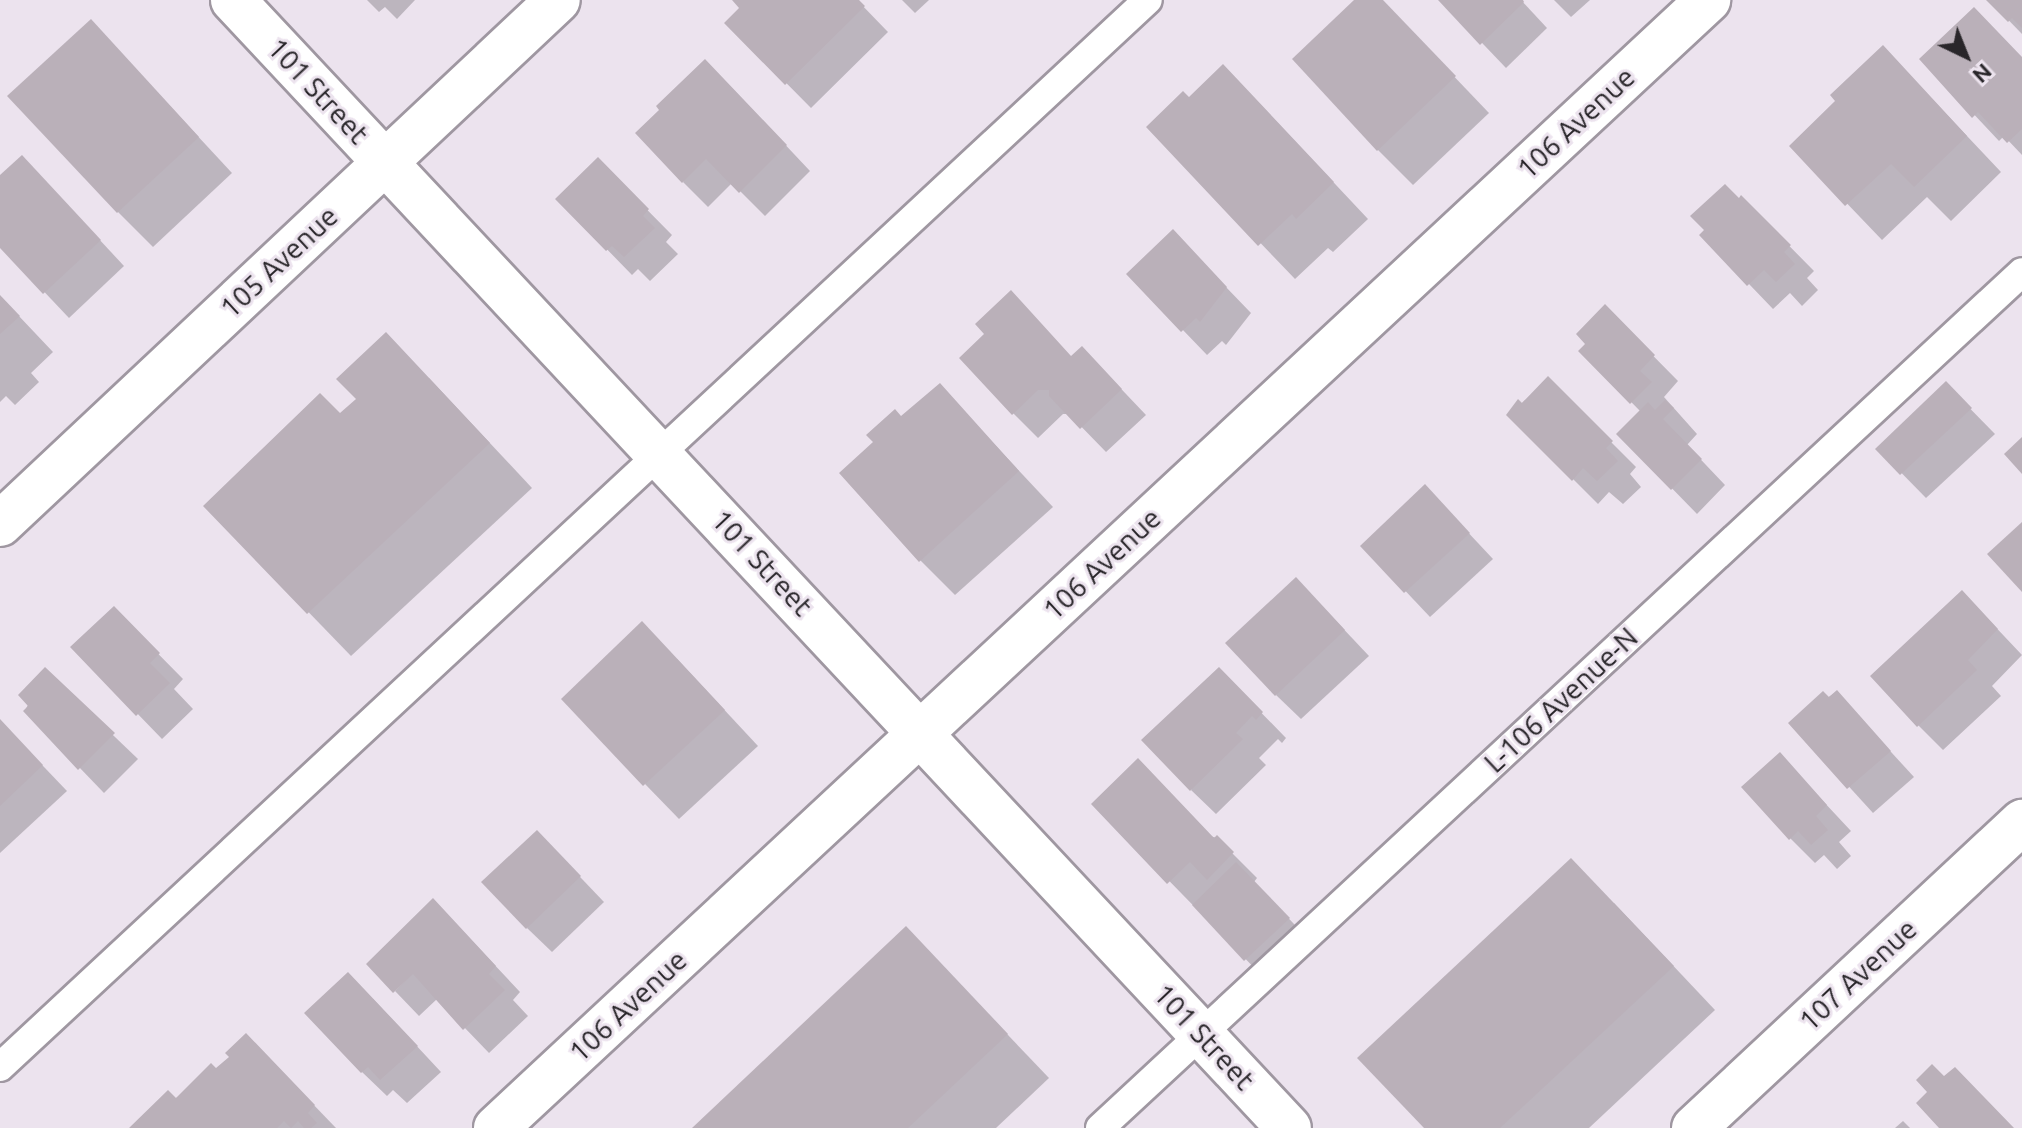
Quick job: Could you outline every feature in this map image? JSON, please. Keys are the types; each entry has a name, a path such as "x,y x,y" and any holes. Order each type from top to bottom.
{"street":[{"name":"101 Street","path":"233,0 1289,1128"},
{"name":"105 Avenue","path":"0,524 558,0"},
{"name":"106 Avenue","path":"496,1128 1708,0"},
{"name":"107 Avenue","path":"1694,1128 2022,822"}],"lane":[{"path":"0,1067 1148,0"},
{"name":"L-106 Avenue-N","path":"1100,1128 2022,272"}],"building":[{"path":"732,0 859,0 865,6 785,85 724,23 739,8"},
{"path":"1354,0 1383,0 1456,76 1377,151 1292,59"},
{"path":"1438,0 1523,0 1524,2 1480,45"},
{"path":"1986,0 2022,0 2022,28 2012,18 2008,22"},
{"path":"1974,7 2022,57 2022,129 2007,143 1978,112 1972,118 1919,59"},
{"path":"91,19 199,137 117,213 7,96"},
{"path":"1883,45 1967,136 1914,187 1891,164 1845,206 1789,146 1835,101 1830,95"},
{"path":"705,59 787,145 739,193 706,159 682,183 635,133 659,110 656,106"},
{"path":"1223,64 1334,182 1296,219 1292,214 1258,246 1146,127 1183,91 1189,97"},
{"path":"22,155 101,240 43,294 0,248 0,175"},
{"path":"598,157 649,209 643,216 655,228 624,257 612,246 606,251 555,199"},
{"path":"1725,184 1739,198 1741,195 1791,245 1784,252 1795,264 1776,282 1764,270 1747,286 1699,235 1704,230 1690,216"},
{"path":"1173,229 1227,287 1200,322 1196,318 1181,332 1126,274"},
{"path":"1011,290 1071,356 1082,346 1122,389 1080,429 1049,396 1049,390 1038,390 1012,415 959,358 984,334 975,324"},
{"path":"0,295 20,316 0,334"},
{"path":"1605,304 1655,355 1640,371 1652,382 1630,404 1578,351 1585,344 1576,334"},
{"path":"386,332 490,443 307,614 203,506 320,393 340,413 356,399 336,379"},
{"path":"1548,376 1613,441 1606,448 1618,461 1597,481 1583,468 1572,481 1506,415 1518,399 1522,403"},
{"path":"1946,381 1972,408 1900,475 1875,449"},
{"path":"940,383 1019,471 919,562 839,473 873,442 866,435 895,409 901,416"},
{"path":"1665,400 1674,408 1663,419 1702,459 1671,490 1616,434 1648,402 1655,410"},
{"path":"2022,437 2022,474 2004,454"},
{"path":"1425,484 1470,533 1404,593 1360,546"},
{"path":"2022,522 2022,592 1987,554"},
{"path":"1296,577 1345,630 1275,696 1225,643"},
{"path":"1962,590 1998,629 1968,660 1977,670 1917,727 1870,676"},
{"path":"114,606 160,653 150,663 170,683 136,716 70,647"},
{"path":"642,621 725,710 643,786 561,699"},
{"path":"45,667 115,733 78,770 23,711 28,706 18,695"},
{"path":"1219,667 1263,712 1256,720 1252,716 1236,733 1243,739 1190,791 1141,740"},
{"path":"1837,690 1891,751 1847,789 1788,723 1823,691 1829,697"},
{"path":"0,719 43,765 0,806"},
{"path":"1780,752 1827,805 1816,816 1828,830 1811,845 1798,831 1789,840 1741,787"},
{"path":"1138,758 1214,838 1217,835 1234,852 1207,880 1190,862 1167,884 1091,804"},
{"path":"537,830 581,876 526,929 481,882"},
{"path":"1571,858 1674,966 1500,1128 1424,1128 1357,1058"},
{"path":"1236,862 1290,918 1244,961 1192,905"},
{"path":"433,898 496,966 489,974 505,990 463,1030 413,974 393,993 366,964"},
{"path":"906,926 1008,1034 908,1128 692,1128"},
{"path":"348,972 418,1046 380,1080 368,1067 361,1073 304,1013"},
{"path":"246,1033 315,1105 308,1113 317,1123 311,1128 304,1128 298,1121 291,1128 284,1121 277,1128 129,1128 168,1090 176,1098 211,1063 216,1068 229,1057 225,1053"},
{"path":"1932,1064 1944,1076 1955,1067 2014,1128 1939,1128 1916,1103 1927,1092 1916,1080"}]}
